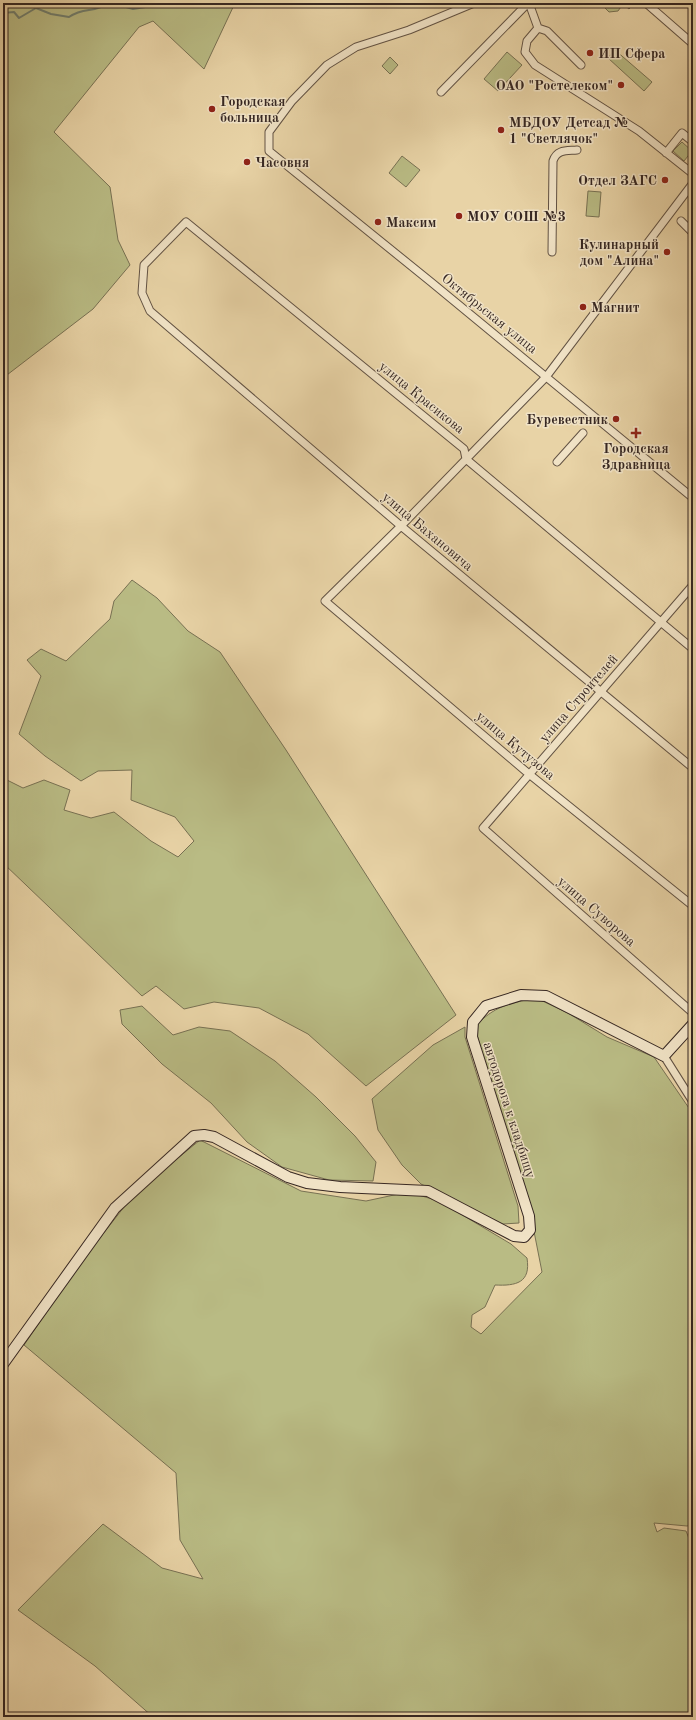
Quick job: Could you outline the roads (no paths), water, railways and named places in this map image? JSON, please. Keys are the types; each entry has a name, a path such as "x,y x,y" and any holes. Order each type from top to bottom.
{"street":[{"name":"Октябрьская улица","path":"474,3 409,30 356,47 327,65 292,101 269,132 269,151 693,498"},
{"path":"441,92 529,3 538,28 546,31 581,65"},
{"path":"646,3 693,44"},
{"path":"538,28 527,40 525,52 535,65 639,131 693,174"},
{"path":"666,153 682,133 693,142"},
{"path":"552,252 553,161 557,153 577,150"},
{"path":"401,526 546,377 693,183"},
{"path":"680,221 693,233"},
{"name":"улица Красикова","path":"150,311 142,292 144,265 186,222 201,232 464,448 466,459 693,648"},
{"name":"улица Бахановича","path":"150,311 401,526 693,768"},
{"path":"558,462 583,433"},
{"name":"улица Кутузова","path":"401,526 325,601 529,774 693,906"},
{"name":"улица Строителей","path":"483,828 693,585"},
{"name":"улица Суворова","path":"483,828 693,1013"},
{"name":"автодорога к кладбищу","path":"3,1364 115,1208 194,1136 204,1135 214,1137 288,1177 307,1183 340,1187 428,1191 514,1236 524,1237 530,1230 529,1216 472,1037 473,1022 486,1006 522,995 546,996 651,1051 664,1056"},
{"path":"693,1024 664,1056 693,1102"}],"waterway":[{"path":"3,13 14,12 19,18 36,8 51,14 69,17 109,3"},
{"path":"112,3 133,9 170,3"}],"place":[{"name":"ИП Сфера","path":"590,53"},
{"name":"ОАО \"Ростелеком\"","path":"621,85"},
{"name":"Городская больница","path":"212,109"},
{"name":"МБДОУ Детсад № 1 \"Светлячок\"","path":"501,130"},
{"name":"Часовня","path":"247,162"},
{"name":"Отдел ЗАГС","path":"665,180"},
{"name":"МОУ СОШ №3","path":"459,216"},
{"name":"Максим","path":"378,222"},
{"name":"Кулинарный дом \"Алина\"","path":"667,252"},
{"name":"Магнит","path":"583,307"},
{"name":"Буревестник","path":"616,419"},
{"name":"Городская Здравница","path":"636,433"}]}
